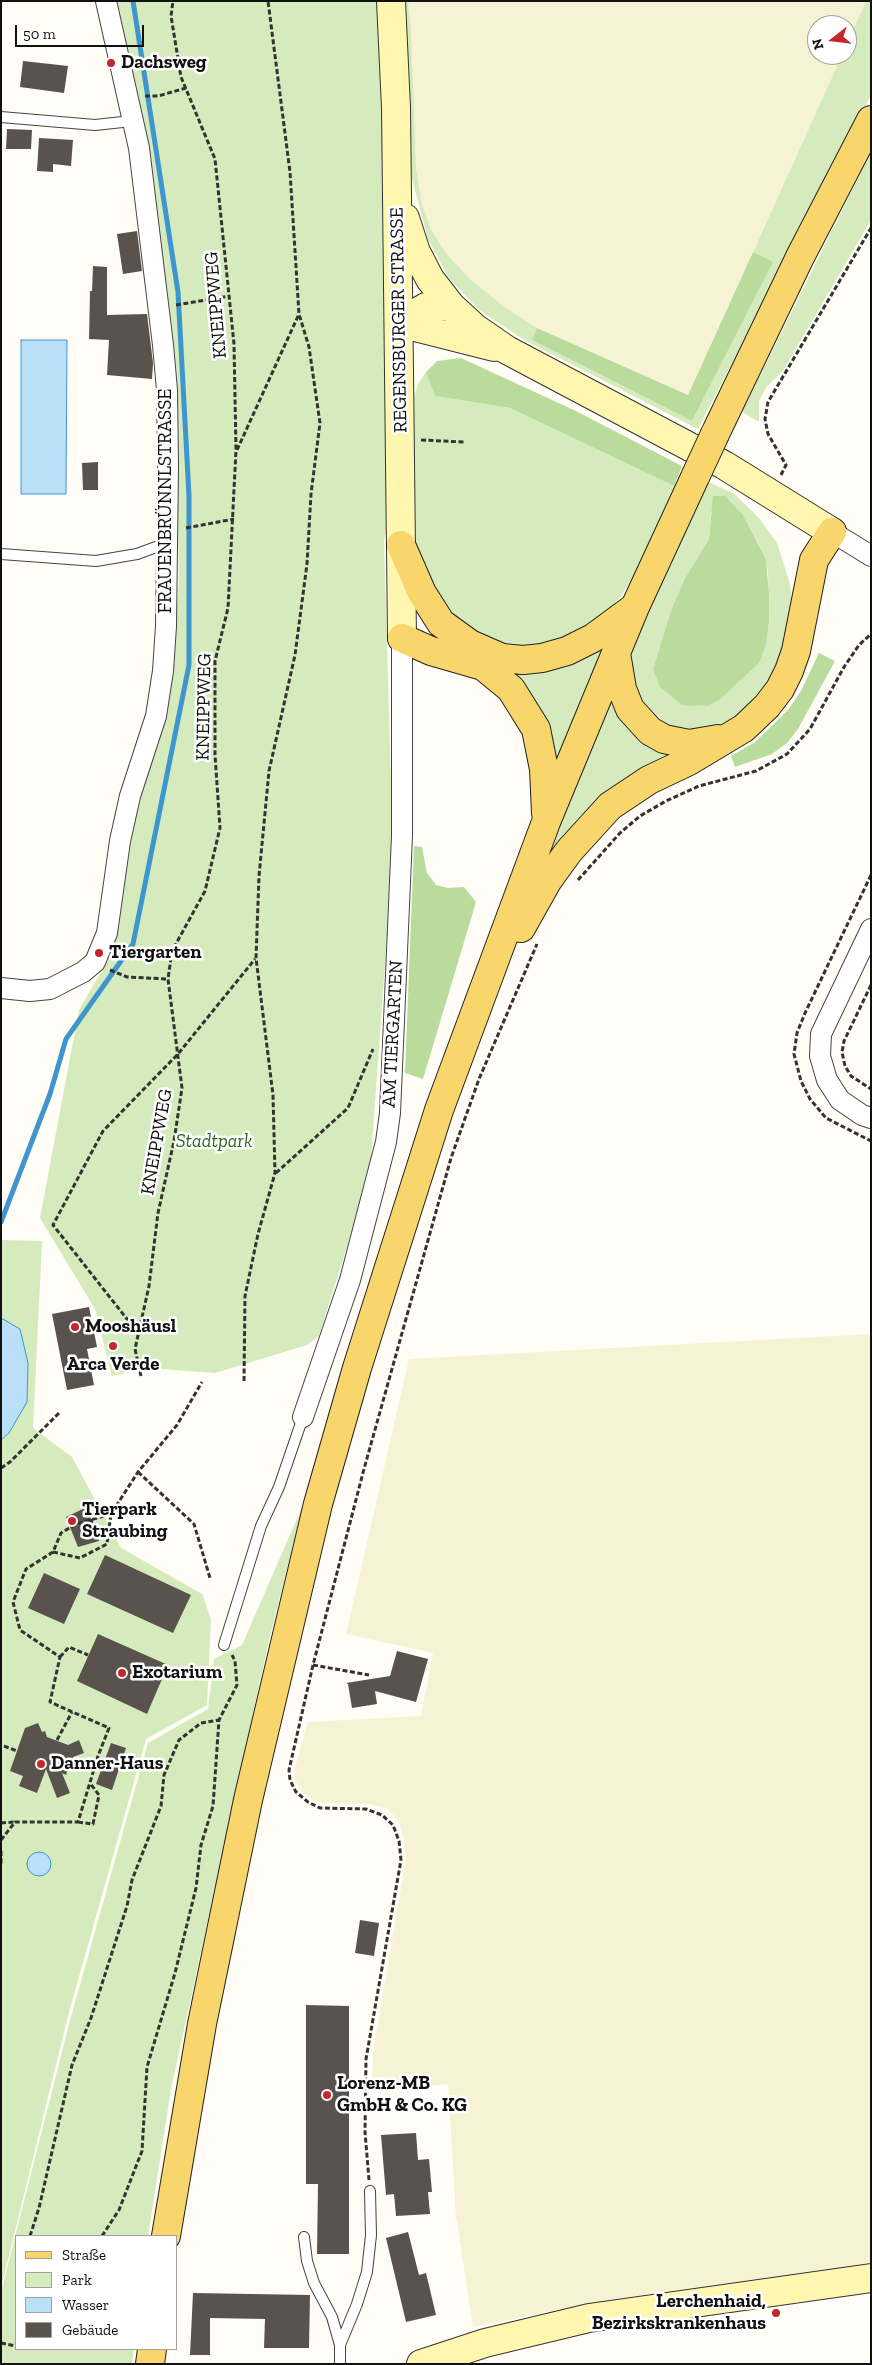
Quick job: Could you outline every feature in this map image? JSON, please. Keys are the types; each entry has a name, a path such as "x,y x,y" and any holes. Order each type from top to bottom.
{"main road":[{"path":"166,2235 224,1912 248,1800 318,1504 357,1368 439,1110 546,822 635,607 714,434 800,257 871,120"},
{"path":"479,1004 548,880 590,827 610,806 632,790 744,728 767,706 780,689 796,651 814,560 832,532"},
{"path":"401,545 422,593 441,623 470,644 502,658 523,660 542,658 567,651 593,638 635,607"},
{"path":"402,638 441,623"},
{"path":"402,638 431,651 483,666 511,689 536,729 542,752 546,822"},
{"path":"616,653 622,689 628,704 636,717 650,731 673,742 689,744 731,736"},
{"path":"150,2364 152,2350"}],"street":[{"name":"FRAUENBRÜNNLSTRASSE","path":"1,988 30,991 50,989 67,982 95,962 107,933 122,832 130,796 156,716 163,672 172,536 167,390 140,158 106,1"},
{"name":"REGENSBURGER STRASSE","path":"390,1 395,64 398,192 402,638"},
{"path":"398,192 416,252 430,278 451,306 475,328 507,350 724,465 871,556"},
{"path":"398,323 426,307 451,306"},
{"path":"398,323 507,350"},
{"name":"AM TIERGARTEN","path":"303,1417 350,1280 386,1142 390,1113 402,836 402,638"},
{"path":"871,929 821,1034 820,1056 827,1080 840,1100 862,1115 871,1118"},
{"path":"421,2364 485,2343 589,2318 871,2278"}],"lane":[{"path":"1,117 95,125 132,121"},
{"path":"1,554 96,561 129,556 172,536"},
{"path":"224,1645 261,1526 278,1487 303,1417"},
{"path":"340,2345 357,2304 367,2272 371,2236 370,2191"},
{"path":"304,2237 307,2261 314,2284 332,2317 340,2345 340,2364"}],"path":[{"name":"KNEIPPWEG","path":"141,1376 135,1349 149,1286 158,1213 174,1141 182,1088 168,979 172,951 205,891 220,828 214,755 215,661 228,608 236,450 234,344 215,159 182,77 171,16 173,1"},
{"path":"244,1381 245,1296 258,1234 275,1173 273,1095 256,958 259,876 269,771 295,656 307,564 311,494 320,422 309,347 299,314 290,172 268,1"},
{"path":"158,96 186,88"},
{"path":"771,495 786,465 768,434 764,419 768,402 871,228"},
{"path":"168,307 230,296"},
{"path":"236,450 299,314"},
{"path":"400,440 464,442"},
{"path":"172,536 199,525 234,519"},
{"path":"574,884 620,833 657,806 699,786 756,771 787,754 810,729 844,667 859,645 871,634"},
{"path":"370,2191 365,2132 366,2059 401,1860 399,1841 393,1825 382,1815 366,1810 320,1808 296,1792 290,1780 289,1770 313,1665 364,1469 451,1158 479,1079 538,941"},
{"path":"138,1334 53,1225 103,1131 178,1054 256,958"},
{"path":"102,966 127,977 168,979"},
{"path":"871,984 844,1041 842,1052 845,1066 851,1076 871,1089"},
{"path":"275,1173 348,1108 374,1048"},
{"path":"53,1552 80,1558 107,1544 111,1514 138,1472 177,1425 202,1382"},
{"path":"1,1468 10,1462 60,1412"},
{"path":"138,1472 194,1524 210,1578"},
{"path":"60,1657 20,1630 13,1602 26,1569 53,1552 61,1533 76,1524 111,1514"},
{"path":"91,1519 93,1531"},
{"path":"103,2235 119,2210 142,2151 147,2067 175,1974 196,1888 201,1845 213,1806 219,1720 237,1684 236,1661 224,1645"},
{"path":"78,1822 109,1728 50,1702 60,1657 69,1647 88,1655"},
{"path":"313,1665 369,1675"},
{"path":"57,1740 72,1712"},
{"path":"30,2235 39,2208 72,2065 91,2018 128,1906 132,1880 161,1806 164,1775 179,1740 201,1724 219,1720"},
{"path":"4,1746 17,1751"},
{"path":"1,1823 78,1822 93,1824 100,1795 90,1782"},
{"path":"1,1840 15,1822"},
{"path":"1,1851 1,1866"},
{"path":"1,2343 15,2346"}],"shaded area":[{"path":"408,1 866,1 857,21 857,15 807,15 807,65 837,65 688,395 537,328 506,308 470,279 445,252 431,229 422,204 416,168"},
{"path":"871,1334 871,2263 607,2300 473,2327 456,2216 448,2084 372,2091 373,2053 406,1858 404,1839 399,1822 388,1809 370,1804 325,1803 311,1799 300,1790 295,1779 295,1767 308,1722 421,1716 433,1653 346,1634 409,1359"}],"green space":[{"name":"Stadtpark","path":"117,1 379,1 384,63 391,509 384,540 393,852 370,1173 319,1336 307,1345 215,1373 147,1368 112,1376 95,1309 40,1218 79,1010 109,958 118,928 128,845 170,692 179,582 177,456 145,148"},
{"path":"404,1 408,1 411,31 416,168 422,204 431,229 445,252 470,279 506,308 537,328 532,340 692,421 772,263 753,252 837,65 857,65 857,21 866,1 871,1 871,95 698,429 526,341 479,310 448,277 428,239 412,179"},
{"path":"871,152 871,220 783,371 767,386 759,401 759,422 742,412"},
{"path":"753,252 773,262 692,421 532,340 537,328 688,395"},
{"path":"461,358 576,411 682,466 674,486 510,408 435,396 426,372 437,361"},
{"path":"426,372 435,396 510,408 674,486 637,572 621,596 604,616 582,633 535,650 488,644 449,617 417,555 414,533 413,401 418,384"},
{"path":"706,481 733,493 759,518 777,543 790,584 792,608 786,653 751,710 700,737 652,722 628,675 634,643","holes":["711,512 743,515 766,559 769,622 766,645 707,707 653,669 671,610 685,578 709,539"]},
{"path":"713,496 725,496 743,515 766,559 769,622 766,645 759,663 719,700 706,707 703,705 682,705 660,687 653,669 671,610 685,578 709,539"},
{"path":"608,646 561,760 557,759 548,732 508,668"},
{"path":"819,653 835,661 798,729 787,743 772,754 735,767 731,756 755,742 788,710 801,691"},
{"path":"612,698 672,752 674,757 553,853 551,849"},
{"path":"414,846 422,847 427,873 436,885 448,888 464,887 476,902 423,1079 405,1073"},
{"path":"1,1240 42,1241 33,1428 72,1457 121,1548 202,1594 211,1619 207,1705 146,1739 69,2012 1,2288"},
{"path":"303,1505 269,1640 171,2089 148,2235 15,2235 69,2024 148,1743 208,1709 214,1659 242,1645"},
{"path":"15,2237 15,2350 134,2350 132,2364 1,2364 1,2292"}],"water":[{"path":"21,340 67,340 66,494 21,494"},
{"path":"3,1319 20,1329 28,1363 27,1402 9,1433 1,1440 1,1320"},
{"path":"39,1852 44,1853 50,1859 50,1869 44,1875 39,1876 34,1875 28,1869 27,1864 28,1859 34,1853"}],"building":[{"path":"23,61 68,66 64,93 20,87"},
{"path":"7,129 32,130 31,149 6,149"},
{"path":"39,138 73,140 71,166 53,164 53,172 37,171"},
{"path":"137,231 142,271 123,274 117,234"},
{"path":"93,266 107,267 107,315 147,314 153,363 152,379 107,375 109,340 89,339 90,291 92,291"},
{"path":"98,462 98,490 83,490 82,463"},
{"path":"89,1307 97,1347 87,1349 94,1385 67,1390 52,1314"},
{"path":"87,1507 99,1541 78,1547 66,1517"},
{"path":"105,1555 191,1595 173,1633 87,1594"},
{"path":"44,1573 80,1589 64,1624 28,1608"},
{"name":"Exotarium","path":"98,1634 168,1665 147,1714 77,1681"},
{"path":"397,1651 428,1659 416,1702 375,1691 377,1704 352,1708 348,1684 346,1683 390,1676"},
{"name":"Danner-Haus","path":"38,1723 42,1732 45,1731 47,1737 68,1745 79,1740 84,1753 73,1757 66,1775 62,1773 70,1793 57,1798 46,1769 37,1793 19,1786 23,1776 10,1771 25,1728"},
{"path":"111,1743 126,1748 112,1790 96,1784"},
{"path":"360,1920 379,1923 374,1956 355,1953"},
{"name":"Lorenz-MB GmbH & Co. KG","path":"306,2005 349,2006 349,2254 317,2254 318,2184 306,2184"},
{"path":"416,2133 418,2160 429,2159 432,2192 428,2192 430,2214 396,2216 394,2194 386,2195 381,2135"},
{"path":"408,2232 419,2275 426,2273 436,2315 406,2322 386,2238"},
{"path":"193,2293 310,2295 309,2348 264,2348 265,2319 210,2318 210,2355 190,2355"}],"waterway":[{"path":"1,1222 50,1094 66,1039 133,944 189,665 189,496 178,292 133,1"}],"place":[{"name":"Dachsweg","path":"111,63"},
{"name":"Tiergarten","path":"99,953"},
{"name":"Mooshäusl","path":"75,1327"},
{"name":"Arca Verde","path":"113,1346"},
{"name":"Tierpark Straubing","path":"72,1521"},
{"name":"Exotarium","path":"122,1673"},
{"name":"Danner-Haus","path":"41,1764"},
{"name":"Lorenz-MB GmbH & Co. KG","path":"327,2095"},
{"name":"Lerchenhaid, Bezirkskrankenhaus","path":"776,2313"}]}
